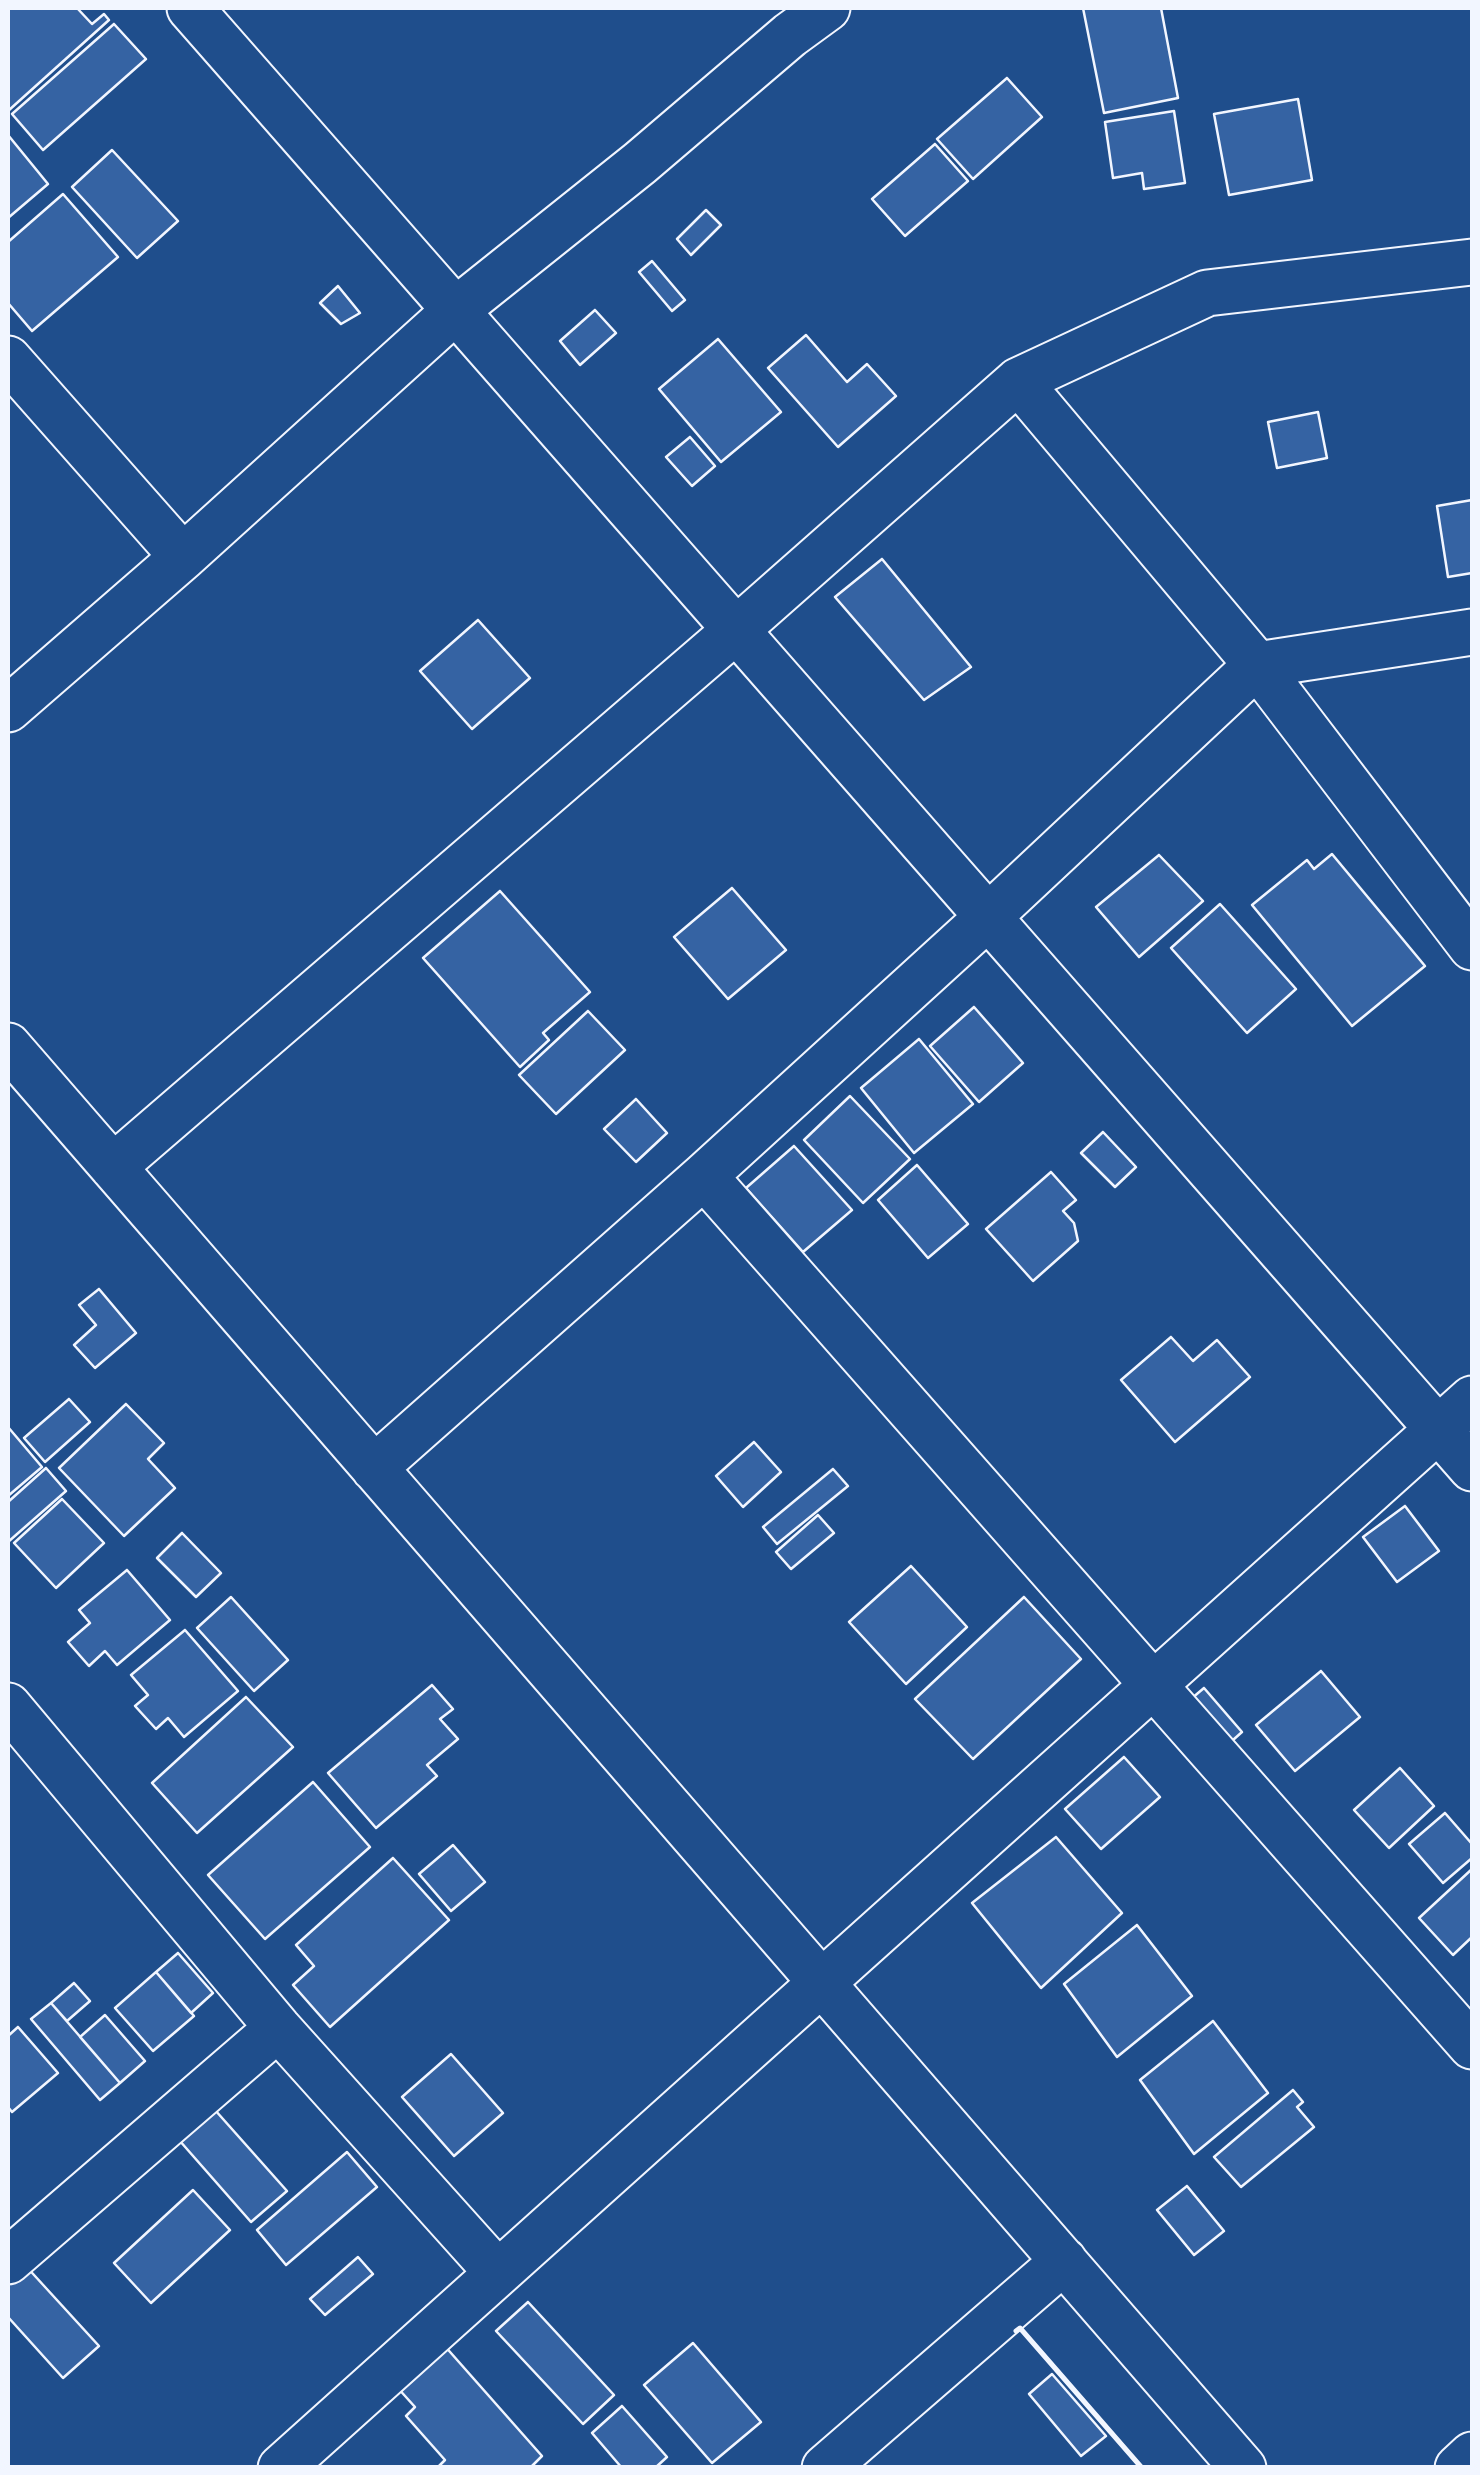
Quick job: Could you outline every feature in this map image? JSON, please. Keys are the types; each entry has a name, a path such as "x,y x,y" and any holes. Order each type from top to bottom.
{"street":[{"path":"190,8 1472,1468"},
{"path":"8,709 456,310 640,163 777,21 828,8"},
{"path":"113,1167 736,630 1018,381 1207,293 1472,262"},
{"path":"8,359 183,557"},
{"path":"1018,381 1257,665 1472,947"},
{"path":"374,1468 704,1176 1257,665 1472,632"},
{"path":"8,1046 1243,2468"},
{"path":"704,1176 1472,2046"},
{"path":"282,2468 1472,1399"},
{"path":"8,1706 278,2028 498,2273"},
{"path":"8,2261 278,2028"},
{"path":"825,2468 1064,2261"},
{"path":"1458,2468 1472,2455"}],"building":[{"path":"8,8 77,8 92,24 104,14 109,20 8,111"},
{"path":"1083,8 1161,8 1178,98 1104,113"},
{"path":"114,24 146,59 43,150 12,114"},
{"path":"1007,78 1042,117 973,179 937,139"},
{"path":"1298,99 1312,180 1229,195 1214,114"},
{"path":"1174,111 1185,183 1144,189 1142,173 1113,178 1105,122"},
{"path":"8,135 48,184 8,218"},
{"path":"935,144 968,181 905,236 872,199"},
{"path":"112,150 178,221 137,258 72,187"},
{"path":"63,194 118,257 32,331 8,303 8,242"},
{"path":"706,210 721,225 691,255 677,239"},
{"path":"652,261 685,300 672,311 639,272"},
{"path":"338,286 360,313 341,324 320,303"},
{"path":"595,310 616,333 580,365 560,341"},
{"path":"806,335 847,382 867,364 896,396 838,447 768,368"},
{"path":"718,339 781,412 721,462 659,389"},
{"path":"1318,412 1327,458 1277,468 1268,422"},
{"path":"690,437 715,466 692,486 666,457"},
{"path":"1472,500 1472,573 1448,577 1437,506"},
{"path":"882,559 971,667 924,700 835,597"},
{"path":"478,620 530,678 472,729 420,671"},
{"path":"1332,854 1425,966 1352,1026 1252,905 1307,860 1314,869"},
{"path":"1159,855 1203,901 1139,957 1096,907"},
{"path":"732,888 786,950 728,999 674,937"},
{"path":"500,891 590,992 543,1033 549,1040 520,1067 423,958"},
{"path":"1220,904 1296,989 1247,1033 1171,948"},
{"path":"974,1007 1023,1063 979,1102 930,1046"},
{"path":"588,1011 625,1050 556,1114 519,1075"},
{"path":"919,1039 973,1104 914,1153 861,1088"},
{"path":"850,1096 910,1159 863,1203 804,1140"},
{"path":"636,1099 667,1133 636,1162 604,1129"},
{"path":"1103,1132 1136,1167 1115,1187 1081,1153"},
{"path":"794,1146 852,1210 803,1252 746,1188"},
{"path":"917,1165 968,1224 928,1258 878,1200"},
{"path":"1051,1172 1076,1200 1063,1211 1074,1223 1078,1241 1033,1281 986,1229"},
{"path":"99,1289 136,1333 95,1368 74,1345 96,1325 79,1305"},
{"path":"1171,1337 1193,1361 1217,1340 1250,1377 1175,1442 1121,1380"},
{"path":"69,1399 90,1422 45,1462 24,1438"},
{"path":"126,1404 164,1443 148,1459 175,1488 124,1536 59,1468"},
{"path":"8,1427 42,1467 8,1496"},
{"path":"754,1442 781,1472 743,1507 716,1476"},
{"path":"46,1468 66,1491 8,1542 8,1502"},
{"path":"833,1469 848,1486 777,1544 763,1527"},
{"path":"62,1499 104,1543 56,1588 14,1543"},
{"path":"1405,1506 1439,1551 1397,1582 1363,1537"},
{"path":"818,1515 834,1533 791,1569 776,1552"},
{"path":"182,1533 221,1573 196,1597 157,1558"},
{"path":"911,1566 967,1627 906,1684 849,1622"},
{"path":"127,1570 170,1620 117,1665 105,1651 89,1666 68,1642 90,1623 79,1610"},
{"path":"231,1597 288,1660 254,1691 197,1628"},
{"path":"1024,1597 1081,1659 973,1759 915,1699"},
{"path":"185,1630 238,1691 184,1737 168,1718 156,1729 135,1706 148,1695 131,1675"},
{"path":"1321,1671 1360,1717 1295,1771 1256,1725"},
{"path":"432,1685 453,1709 440,1719 458,1739 427,1765 437,1776 376,1828 328,1773"},
{"path":"1204,1688 1242,1732 1224,1748 1185,1704"},
{"path":"246,1697 293,1747 197,1833 152,1783"},
{"path":"1124,1757 1160,1797 1101,1849 1065,1809"},
{"path":"1400,1768 1434,1806 1389,1848 1354,1810"},
{"path":"313,1782 370,1847 265,1939 208,1875"},
{"path":"1445,1813 1472,1844 1472,1858 1443,1883 1409,1844"},
{"path":"1056,1837 1122,1913 1041,1988 972,1903"},
{"path":"453,1845 485,1882 451,1911 419,1874"},
{"path":"393,1858 449,1920 330,2027 293,1985 314,1966 296,1945"},
{"path":"1472,1869 1472,1937 1453,1955 1419,1918"},
{"path":"1137,1925 1192,1996 1117,2057 1064,1984"},
{"path":"178,1953 213,1993 191,2013 156,1972"},
{"path":"156,1972 194,2016 153,2051 115,2008"},
{"path":"74,1983 90,2001 67,2021 51,2003"},
{"path":"51,2003 120,2083 100,2100 31,2019"},
{"path":"105,2015 145,2061 120,2083 80,2037"},
{"path":"1213,2021 1268,2093 1194,2154 1140,2080"},
{"path":"18,2027 58,2073 12,2112 8,2107 8,2036"},
{"path":"451,2054 503,2113 454,2156 402,2097"},
{"path":"1293,2090 1303,2102 1297,2107 1314,2127 1241,2187 1214,2157"},
{"path":"207,2101 287,2191 251,2222 172,2132"},
{"path":"347,2152 377,2187 286,2265 257,2230"},
{"path":"1187,2186 1224,2231 1194,2255 1157,2210"},
{"path":"193,2190 230,2230 151,2303 114,2263"},
{"path":"358,2257 373,2274 325,2315 310,2299"},
{"path":"24,2264 99,2346 63,2378 8,2317 8,2278"},
{"path":"528,2302 614,2395 583,2424 496,2331"},
{"path":"693,2343 761,2422 712,2463 644,2385"},
{"path":"443,2344 542,2456 530,2468 437,2468 445,2460 406,2416 415,2407 396,2386"},
{"path":"1052,2374 1106,2436 1081,2456 1029,2394"},
{"path":"622,2406 667,2457 655,2468 622,2468 592,2433"}],"wall":[{"path":"1016,2331 1020,2328 1142,2468"}]}
